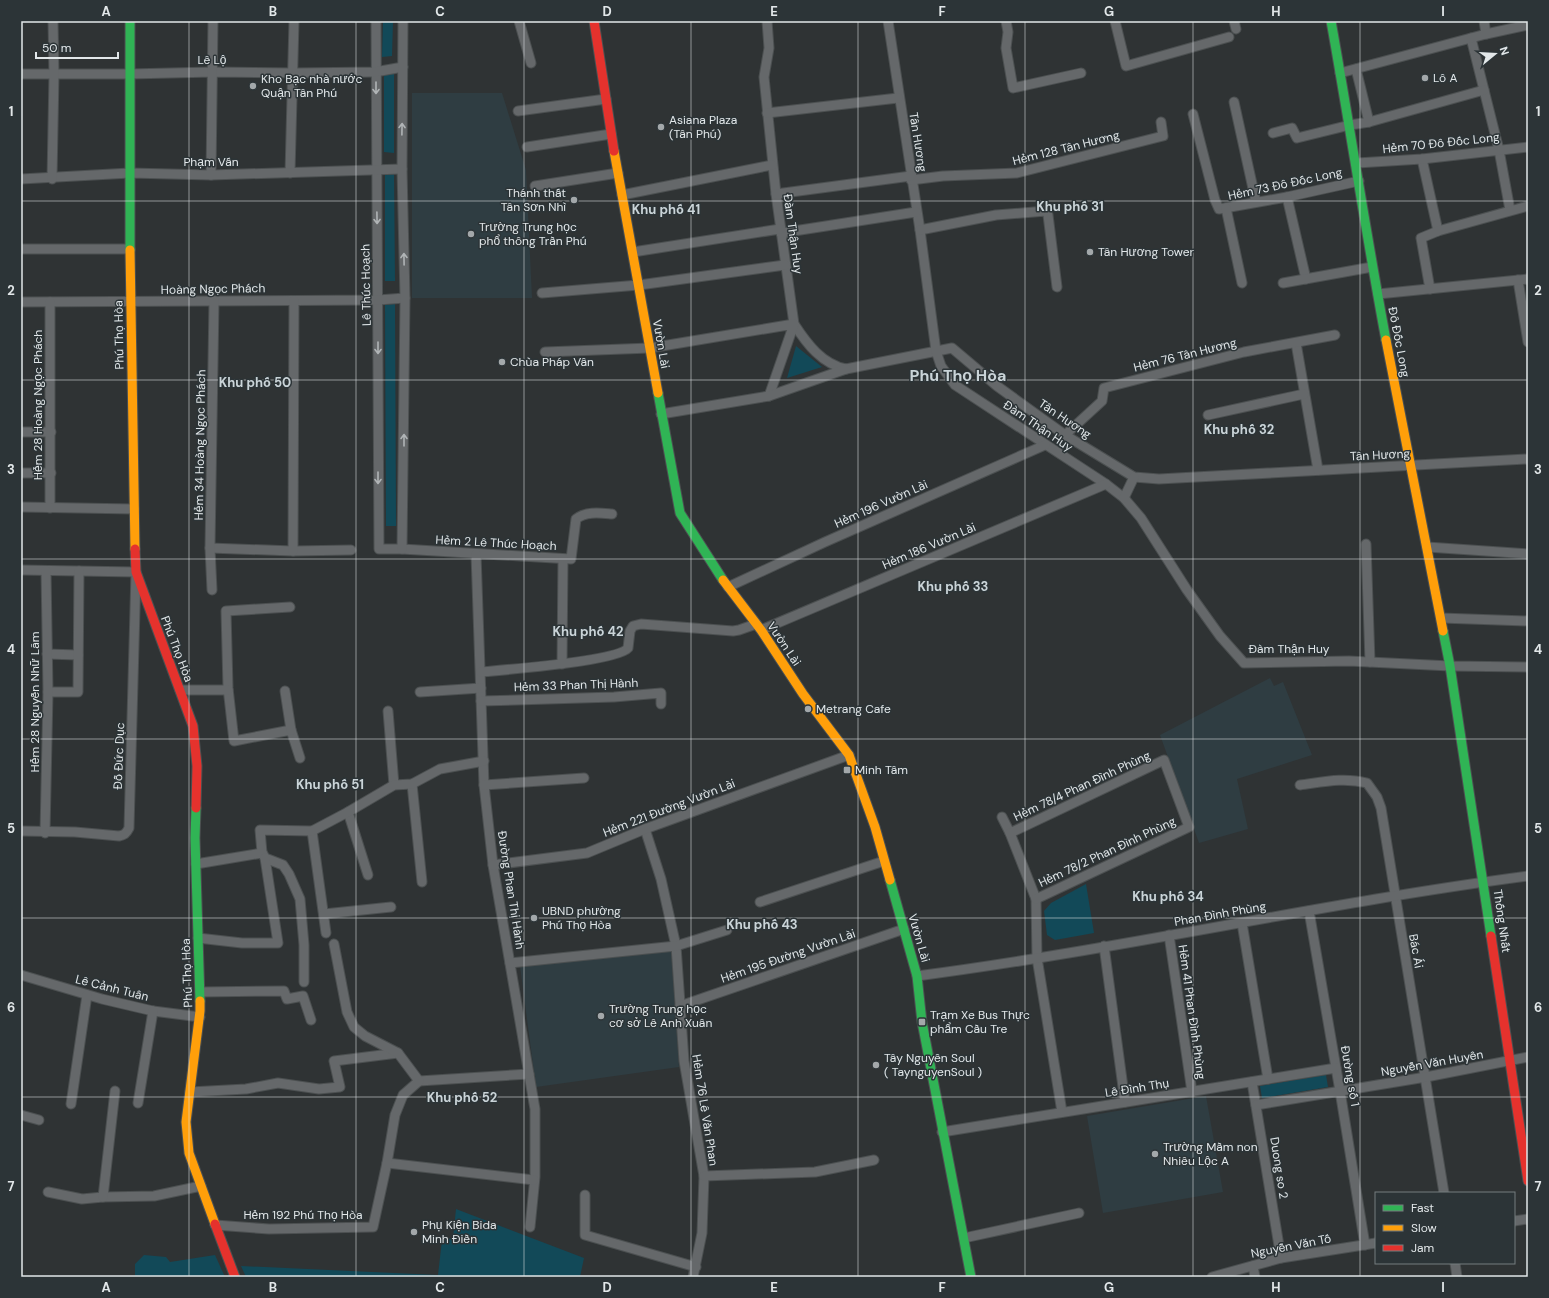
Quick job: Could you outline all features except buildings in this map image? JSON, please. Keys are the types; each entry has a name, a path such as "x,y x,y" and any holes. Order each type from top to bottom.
{"street":[{"path":"52,179 54,74 53,21"},
{"name":"Phú Thọ Hòa","path":"130,21 130,302 136,572 193,726 197,766 195,838 200,1017 186,1122 189,1153 235,1277"},
{"path":"211,175 213,21"},
{"path":"290,173 294,73 294,21"},
{"name":"Lê Thúc Hoạch","path":"376,21 378,549"},
{"path":"402,549 405,298 402,169 403,21"},
{"path":"519,21 531,63"},
{"name":"Vườn Lài","path":"594,21 611,134 680,513 728,587 758,627 803,694 849,755 874,827 917,976 922,1022 971,1277"},
{"name":"Đàm Thận Huy","path":"767,21 769,48 764,77 767,113 772,165 794,324 804,340 826,361 846,369"},
{"name":"Tân Hương","path":"888,21 898,98 920,230 936,351 952,348 997,386 1065,435 1134,477 1159,479 1528,458"},
{"path":"1006,21 1008,32 1006,44 1007,54 1013,88 1081,73"},
{"path":"1115,21 1126,66 1229,37"},
{"name":"Đô Đốc Long","path":"1330,21 1357,163 1372,267 1450,666"},
{"path":"1484,21 1486,34"},
{"path":"1340,73 1486,34 1528,25"},
{"path":"1471,38 1499,150 1510,210"},
{"name":"Lê Lộ","path":"21,74 375,72 403,66"},
{"path":"1356,69 1369,122"},
{"path":"1273,133 1292,128 1297,138 1369,122 1484,90"},
{"path":"767,113 898,98"},
{"path":"518,111 606,99"},
{"path":"1234,102 1256,202"},
{"name":"Hẻm 73 Đô Đốc Long","path":"1193,114 1215,200 1219,209 1287,197 1359,181"},
{"name":"Hẻm 128 Tân Hương","path":"911,178 1018,173 1163,136 1161,122"},
{"path":"527,147 611,134"},
{"name":"Hẻm 70 Đô Đốc Long","path":"1357,163 1422,159 1528,147"},
{"path":"1422,159 1438,231"},
{"path":"622,195 772,165"},
{"name":"Phạm Vấn","path":"21,179 52,179 130,174 211,175 402,169"},
{"path":"535,186 618,173"},
{"path":"776,194 911,178"},
{"path":"1287,197 1306,279"},
{"path":"1430,289 1421,238 1438,231 1528,206"},
{"path":"1226,208 1242,283"},
{"path":"920,230 996,214 1046,211 1048,215 1056,287"},
{"path":"633,252 916,212"},
{"path":"21,249 130,249"},
{"path":"542,293 639,285 785,265"},
{"path":"1283,284 1372,267"},
{"path":"1378,294 1528,279"},
{"path":"1518,280 1528,342"},
{"name":"Hoàng Ngọc Phách","path":"21,302 294,301 378,300 405,298"},
{"name":"Hẻm 34 Hoàng Ngọc Phách","path":"212,590 210,548 214,301"},
{"path":"293,551 294,301"},
{"name":"Hẻm 28 Hoàng Ngọc Phách","path":"50,302 50,508"},
{"path":"545,352 650,348 794,324 769,396"},
{"name":"Hẻm 76 Tân Hương","path":"1065,435 1102,401 1104,388 1244,352 1336,335"},
{"path":"1296,342 1318,470"},
{"path":"661,414 769,396 846,369 936,351"},
{"name":"Đàm Thận Huy","path":"936,351 941,366 955,385 1106,484 1124,498 1141,518 1187,590 1220,636 1244,663 1342,661 1528,668"},
{"path":"1208,414 1304,394"},
{"path":"21,432 51,432"},
{"name":"Hẻm 196 Vườn Lài","path":"728,587 824,542 1045,445"},
{"path":"21,473 51,472"},
{"path":"1124,498 1134,477"},
{"name":"Hẻm 186 Vườn Lài","path":"562,664 627,651 630,631 633,626 641,624 733,631 758,627 1106,484"},
{"path":"21,507 134,509"},
{"name":"Hẻm 2 Lê Thúc Hoạch","path":"378,549 402,549 571,559 576,520 580,516 588,513 612,514"},
{"path":"1366,544 1370,662"},
{"path":"1427,547 1528,554"},
{"path":"210,548 293,551 351,550"},
{"name":"Đường Phan Thị Hành","path":"476,554 484,785 494,865 535,1109 534,1180 530,1227"},
{"path":"481,672 562,664 563,559"},
{"path":"21,570 136,572"},
{"name":"Hẻm 28 Nguyễn Nhữ Lãm","path":"45,833 48,692 46,571"},
{"path":"48,692 78,692 78,571"},
{"name":"Đỗ Đức Dục","path":"21,832 75,832 119,836 125,835 129,828 136,572"},
{"path":"290,607 226,611 228,690 234,741 291,730"},
{"path":"1441,618 1528,621"},
{"path":"47,654 78,656"},
{"name":"Thống Nhất","path":"1450,666 1510,1060 1525,1136 1528,1181"},
{"path":"420,692 481,688"},
{"path":"180,690 228,690"},
{"path":"285,691 291,730 300,758"},
{"name":"Hẻm 33 Phan Thị Hành","path":"482,701 614,697 661,693 661,704"},
{"path":"388,711 394,785"},
{"name":"Hẻm 221 Đường Vườn Lài","path":"494,865 586,853 645,829 849,755"},
{"name":"Hẻm 78/4 Phan Đình Phùng","path":"1010,833 1164,760 1189,827"},
{"path":"198,938 242,943 278,943 260,830 312,831 394,785 412,784 440,769 484,761"},
{"path":"484,785 584,778"},
{"name":"Bác Ái","path":"1300,785 1342,779 1367,783 1377,797 1381,808 1394,897 1426,1077 1444,1192"},
{"path":"412,784 422,882"},
{"path":"348,812 368,875"},
{"path":"1002,817 1010,833 1036,899 1037,958 1062,1112"},
{"name":"Hẻm 78/2 Phan Đình Phùng","path":"1036,899 1189,827"},
{"name":"Hẻm 76 Lê Văn Phan","path":"645,829 661,879 676,946 684,1061 704,1176 702,1233 693,1277"},
{"path":"312,831 326,933"},
{"path":"196,864 264,855 283,865 289,874 300,899 304,945 304,982"},
{"path":"760,902 884,862"},
{"name":"Phan Đình Phùng","path":"917,976 1037,958 1242,922 1528,876"},
{"path":"324,914 391,907"},
{"name":"Đường số 1","path":"1309,911 1365,1245"},
{"path":"1242,922 1268,1079"},
{"name":"Hẻm 195 Đường Vườn Lài","path":"680,1006 904,929"},
{"path":"510,963 676,946 727,930"},
{"name":"Hẻm 41 Phan Đình Phùng","path":"1169,935 1192,1092"},
{"path":"334,944 347,1012 354,1027 365,1036 398,1053 419,1081 529,1074"},
{"path":"1104,946 1126,1102"},
{"name":"Lê Cảnh Tuân","path":"21,975 87,995 153,1010 200,1017"},
{"path":"200,992 284,991 287,999 303,996 311,1020"},
{"path":"71,1104 87,995"},
{"path":"138,1103 153,1010"},
{"path":"190,1092 246,1089 278,1083 319,1089 340,1087 334,1061 398,1053"},
{"name":"Nguyễn Văn Huyên","path":"1256,1105 1426,1077 1528,1057"},
{"name":"Lê Đình Thụ","path":"942,1132 1336,1068"},
{"name":"Hẻm 192 Phú Thọ Hòa","path":"215,1225 269,1229 373,1227 387,1163 395,1115 403,1094 419,1081"},
{"name":"Duong so 2","path":"1252,1082 1281,1258"},
{"path":"102,1197 115,1091"},
{"path":"21,1115 39,1120"},
{"path":"704,1176 815,1172 874,1160"},
{"path":"387,1163 534,1180"},
{"path":"48,1192 82,1199 154,1196 201,1186"},
{"path":"585,1195 585,1235 696,1267"},
{"path":"964,1238 1078,1213"},
{"path":"1515,1221 1528,1219"},
{"name":"Nguyễn Văn Tố","path":"1212,1277 1281,1258 1375,1243"},
{"path":"1455,1264 1457,1277"},
{"path":"1253,1266 1255,1277"}],"shaded area":[{"path":"383,21 393,21 392,56 382,57"},
{"path":"384,74 394,74 394,153 384,152"},
{"name":"Trường Trung học phổ thông Trần Phú","path":"412,93 502,93 526,170 532,298 412,298"},
{"path":"385,172 394,172 395,281 385,281"},
{"path":"395,304 396,526 386,526 385,305"},
{"path":"796,346 822,367 787,378"},
{"path":"1270,678 1274,686 1283,682 1312,755 1237,779 1248,829 1199,843 1160,735"},
{"path":"1086,884 1094,933 1055,940 1047,935 1044,911 1051,903"},
{"name":"Trường Trung học cơ sở Lê Anh Xuân","path":"671,950 679,1067 536,1087 520,966"},
{"path":"1326,1075 1328,1087 1262,1098 1260,1086"},
{"name":"Trường Mầm non Nhiêu Lộc A","path":"1206,1096 1223,1192 1103,1213 1087,1116"},
{"path":"456,1209 584,1258 580,1277 246,1277 241,1266 438,1275 442,1240 453,1238"},
{"path":"144,1255 166,1257 170,1262 215,1255 225,1277 135,1277 135,1264"}],"traffic: fast":[{"path":"130,21 130,250"},
{"path":"1331,21 1386,340"},
{"path":"658,393 680,513 723,580"},
{"path":"1443,631 1450,666 1491,936"},
{"path":"196,808 195,838 200,1001"},
{"path":"890,880 917,976 922,1022 971,1277"}],"traffic: slow":[{"path":"614,151 658,393"},
{"path":"130,250 135,549"},
{"path":"1386,340 1443,631"},
{"path":"723,580 761,630 803,694 849,755 875,827 890,880"},
{"path":"200,1001 186,1122 189,1153 215,1224"}],"traffic: jam":[{"path":"594,21 614,151"},
{"path":"135,549 136,572 193,726 197,766 196,808"},
{"path":"1491,936 1528,1181"},
{"path":"215,1224 235,1277"}],"place":[{"name":"Lô A","path":"1425,78"},
{"name":"Kho Bạc nhà nước Quận Tân Phú","path":"253,86"},
{"name":"Asiana Plaza (Tân Phú)","path":"661,127"},
{"name":"Thánh thất Tân Sơn Nhì","path":"574,200"},
{"name":"Trường Trung học phổ thông Trần Phú","path":"471,234"},
{"name":"Tân Hương Tower","path":"1090,252"},
{"name":"Chùa Pháp Vân","path":"502,362"},
{"name":"Metrang Cafe","path":"808,709"},
{"name":"Minh Tâm","path":"847,770"},
{"name":"UBND phường Phú Thọ Hòa","path":"534,918"},
{"name":"Trường Trung học cơ sở Lê Anh Xuân","path":"601,1016"},
{"name":"Trạm Xe Bus Thực phẩm Cầu Tre","path":"922,1022"},
{"name":"Tây Nguyên Soul ( TaynguyenSoul )","path":"876,1065"},
{"name":"Trường Mầm non Nhiêu Lộc A","path":"1155,1154"},
{"name":"Phụ Kiện Bida Minh Điền","path":"414,1232"}],"district":[{"name":"Khu phố 31","path":"1070,206"},
{"name":"Khu phố 41","path":"666,209"},
{"name":"Phú Thọ Hòa","path":"958,375"},
{"name":"Khu phố 50","path":"255,382"},
{"name":"Khu phố 32","path":"1239,429"},
{"name":"Khu phố 33","path":"953,586"},
{"name":"Khu phố 42","path":"588,631"},
{"name":"Khu phố 51","path":"330,784"},
{"name":"Khu phố 34","path":"1168,896"},
{"name":"Khu phố 43","path":"762,924"},
{"name":"Khu phố 52","path":"462,1097"}]}
